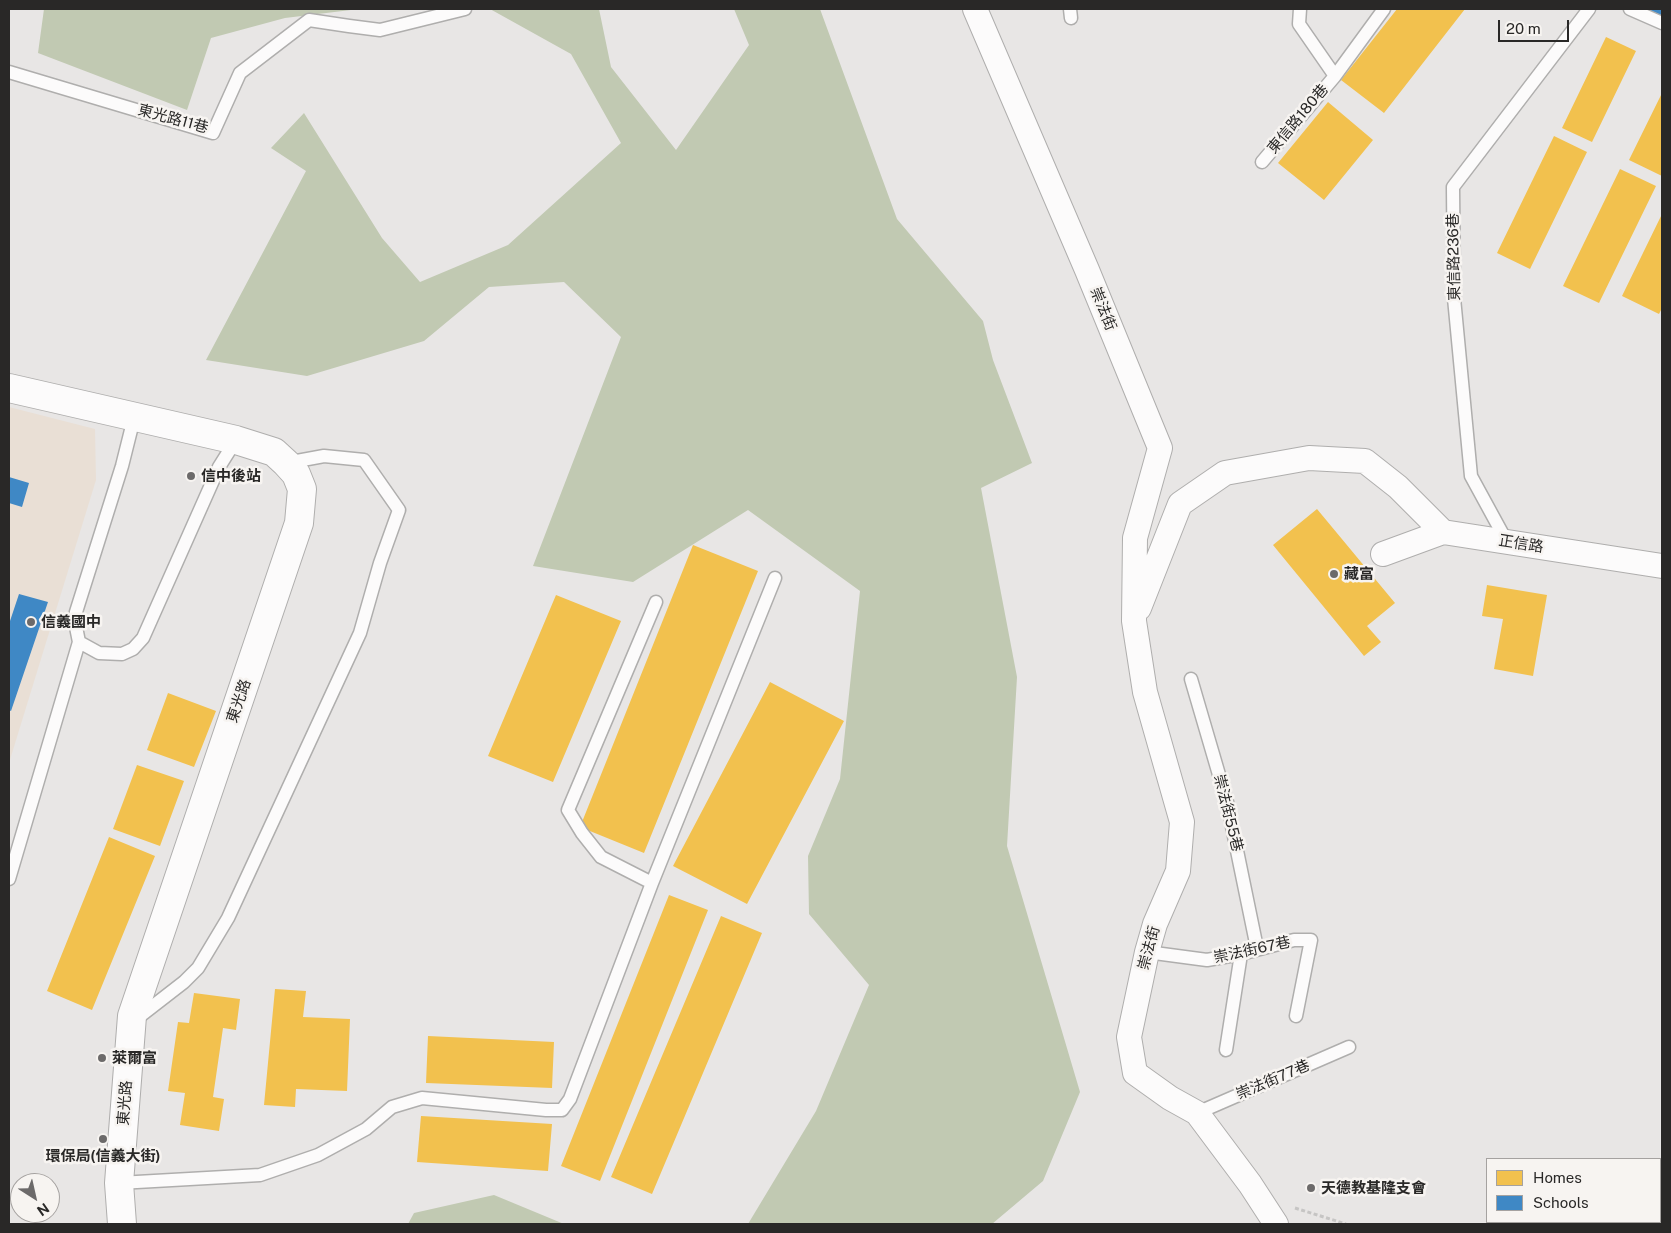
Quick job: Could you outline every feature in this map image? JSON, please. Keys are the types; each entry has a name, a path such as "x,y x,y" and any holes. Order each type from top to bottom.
{"street":[{"name":"崇法街","path":"975,9 1087,270 1160,448 1135,538 1134,621 1145,692 1182,822 1178,871 1155,924 1147,952 1129,1037 1135,1073 1170,1098 1196,1113 1258,1196 1276,1224"},
{"name":"東光路","path":"9,388 236,440 274,452 296,474 302,489 299,523 132,1016 119,1183 122,1224"},
{"path":"1134,621 1180,504 1225,473 1309,458 1365,461 1398,488 1443,532"},
{"name":"正信路","path":"1383,554 1443,532 1662,566"}],"lane":[{"name":"東光路11巷","path":"9,72 213,133 240,73 309,20 380,30 465,9"},
{"name":"東信路180巷","path":"1300,9 1299,24 1335,76"},
{"name":"東信路180巷","path":"1262,162 1335,76 1384,9"},
{"name":"東信路236巷","path":"1507,542 1470,476 1454,298 1453,187 1589,9"},
{"path":"1630,9 1662,23"},
{"path":"9,879 79,642 75,622 76,612 122,466 134,418"},
{"path":"79,642 99,653 122,654 134,649 143,638 219,467 236,440"},
{"path":"131,1023 184,982 198,968 228,918 360,634 380,563 399,510 364,460 324,456 286,463"},
{"path":"119,1183 260,1175 318,1155 366,1129 392,1107 422,1098 562,1110 570,1099 652,883 774,578"},
{"path":"652,883 601,857 582,833 568,810 656,602"},
{"name":"崇法街55巷","path":"1191,679 1227,802 1258,948"},
{"name":"崇法街67巷","path":"1147,952 1208,960 1241,954 1294,940 1310,940 1296,1016"},
{"path":"1226,1050 1241,954"},
{"name":"崇法街77巷","path":"1196,1113 1349,1047"}],"path":[{"path":"1258,1196 1346,1224"}],"shaded area":[{"name":"信義國中","path":"9,407 95,429 96,480 9,763"}],"green space":[{"path":"44,9 359,9 285,18 211,38 187,110 38,53"},
{"path":"490,9 599,9 611,67 676,150 749,45 734,9 820,9 897,219 983,321 993,360 1032,463 981,488 1017,677 1007,846 1080,1092 1043,1181 992,1224 748,1224 816,1111 869,985 809,914 808,856 840,779 860,591 748,510 633,582 533,566 621,337 564,282 489,287 424,341 307,376 206,360 306,171 271,148 304,113 382,238 420,282 508,245 621,143 571,54"},
{"path":"494,1195 564,1224 408,1224 414,1213"}],"building: Homes":[{"path":"1397,9 1465,9 1384,113 1341,80"},
{"path":"1606,37 1636,51 1592,142 1562,128"},
{"path":"1662,93 1662,176 1629,160"},
{"path":"1328,102 1373,140 1324,200 1278,163"},
{"path":"1554,136 1587,152 1530,269 1497,253"},
{"path":"1620,169 1656,186 1599,303 1563,286"},
{"path":"1662,214 1662,308 1659,314 1622,296"},
{"name":"藏富","path":"1317,509 1395,603 1367,626 1381,642 1364,656 1273,545"},
{"path":"693,545 758,571 644,853 580,827"},
{"path":"1487,585 1547,595 1533,676 1494,669 1503,619 1482,616"},
{"path":"556,595 621,621 553,782 488,756"},
{"path":"770,682 844,721 747,904 673,866"},
{"path":"168,693 216,711 194,767 147,750"},
{"path":"137,765 184,781 160,846 113,829"},
{"path":"109,837 155,856 92,1010 47,991"},
{"path":"669,895 708,910 600,1181 561,1166"},
{"path":"721,916 762,933 652,1194 611,1177"},
{"path":"275,989 306,991 303,1017 350,1019 347,1091 296,1089 295,1107 264,1105"},
{"path":"194,993 240,999 236,1030 223,1028 213,1097 224,1099 219,1131 180,1125 185,1093 168,1091 178,1022 189,1023"},
{"path":"428,1036 554,1042 552,1088 426,1083"},
{"path":"421,1116 552,1124 548,1171 417,1162"}],"building: Schools":[{"path":"1648,9 1662,9 1662,17"},
{"path":"9,477 29,483 22,507 9,503"},
{"path":"19,594 48,602 11,711 9,710 9,624"}],"place":[{"name":"信中後站","path":"191,476"},
{"name":"藏富","path":"1334,574"},
{"name":"信義國中","path":"31,622"},
{"name":"萊爾富","path":"102,1058"},
{"name":"環保局(信義大街)","path":"103,1139"},
{"name":"天德教基隆支會","path":"1311,1188"}]}
